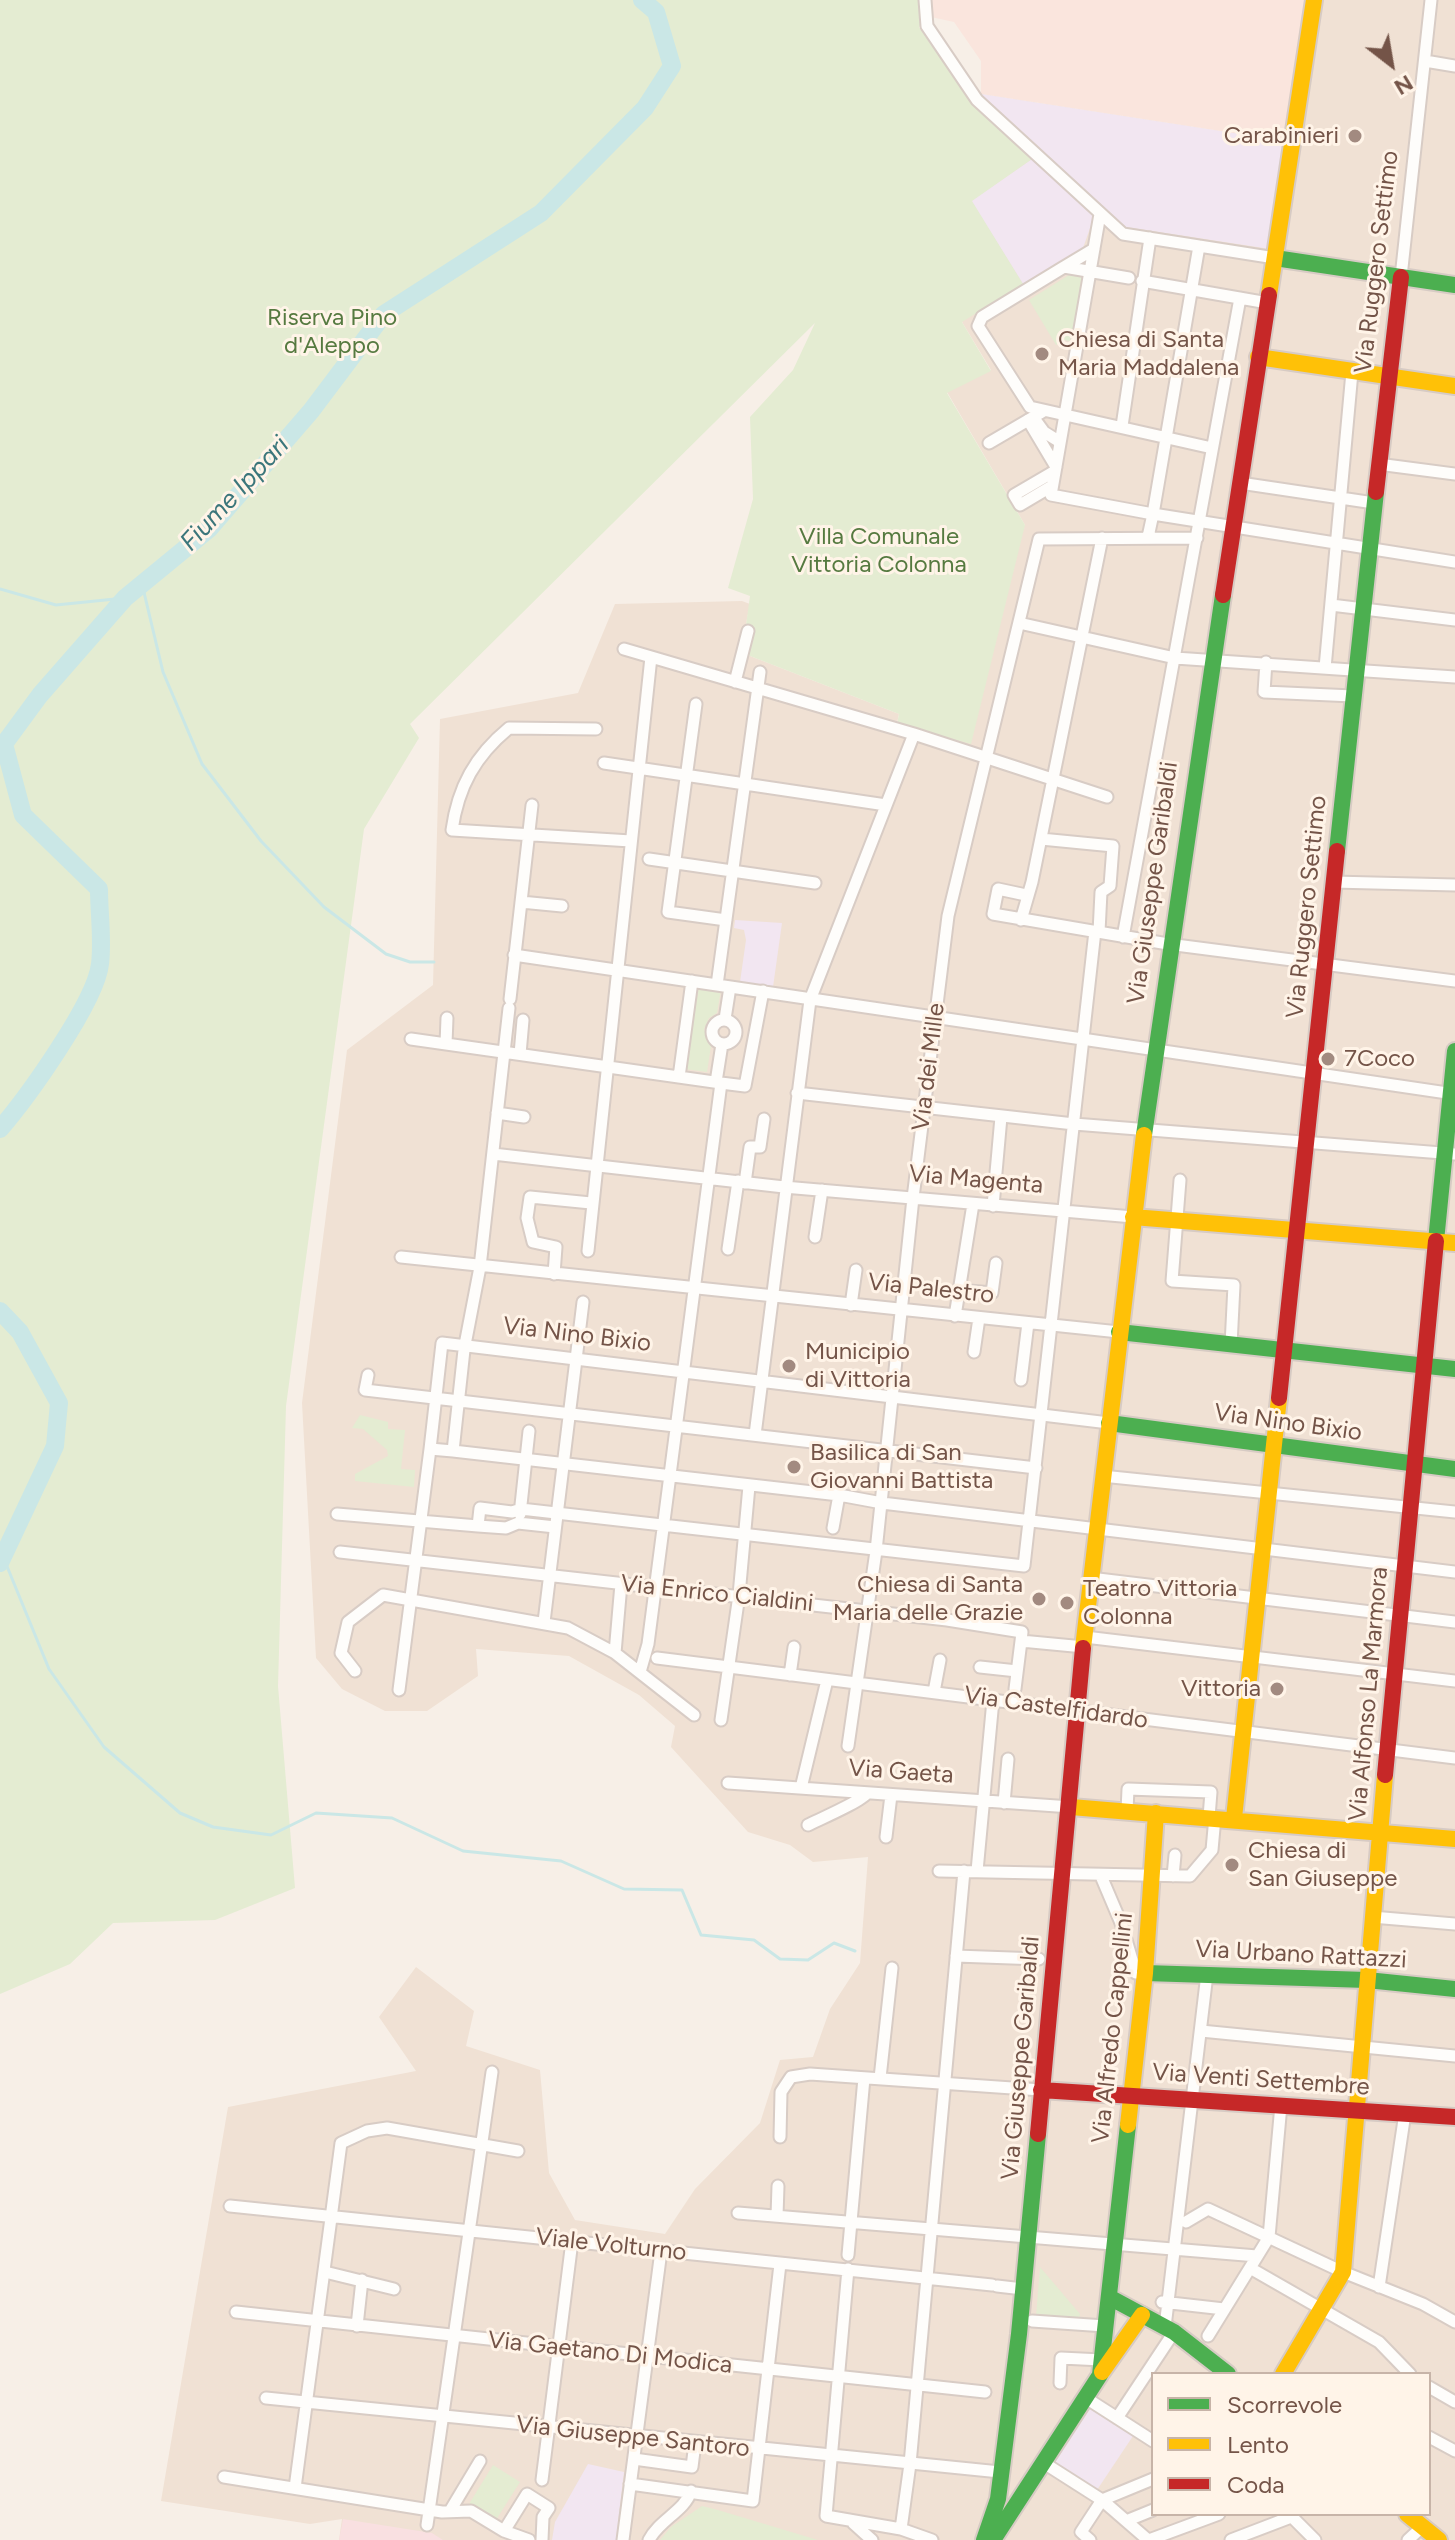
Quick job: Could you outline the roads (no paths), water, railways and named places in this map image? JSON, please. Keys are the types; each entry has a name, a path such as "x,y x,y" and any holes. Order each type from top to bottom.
{"main road":[{"name":"Via Giuseppe Garibaldi","path":"984,2540 998,2499 1023,2289 1071,1807 1090,1578 1099,1527 1154,1048 1314,0"},
{"path":"1275,258 1455,285"},
{"name":"Via Ruggero Settimo","path":"1234,1818 1276,1445 1362,609 1401,277"},
{"path":"1258,357 1455,386"},
{"name":"Via Alfonso La Marmora","path":"1284,2372 1343,2272 1359,2110 1393,1674 1436,1241 1449,1153 1455,1051"},
{"name":"Via Magenta","path":"1133,1217 1455,1243"},
{"name":"Via Palestro","path":"1119,1332 1455,1369"},
{"name":"Via Nino Bixio","path":"1111,1422 1455,1469"},
{"path":"1071,1807 1234,1818 1455,1839"},
{"name":"Via Alfredo Cappellini","path":"1105,2330 1145,1973 1156,1813"},
{"name":"Via Urbano Rattazzi","path":"1145,1973 1367,1980 1455,1989"},
{"name":"Via Venti Settembre","path":"1041,2090 1455,2117"},
{"path":"1109,2297 1169,2329 1221,2372"},
{"path":"993,2540 1086,2398 1101,2368 1146,2316"},
{"path":"1101,2368 1105,2330"},
{"path":"998,2499 1014,2508"},
{"path":"1410,2516 1439,2540"}],"street":[{"path":"925,0 927,26 977,100 1123,234 1275,258"},
{"name":"Via Ruggero Settimo","path":"1401,277 1431,0"},
{"path":"1425,61 1455,66"},
{"path":"1099,213 1052,486 1055,499 1369,546 1455,562"},
{"path":"1123,425 1150,238"},
{"path":"1148,537 1169,437 1199,246"},
{"path":"1060,442 1044,432 978,324 982,317 1094,249"},
{"path":"1064,267 1129,278"},
{"path":"1142,284 1268,303"},
{"path":"1123,937 1240,298"},
{"path":"1325,668 1352,372"},
{"path":"989,443 1034,416 1065,414 1113,428 1123,425 1212,448"},
{"path":"1034,416 1055,469"},
{"path":"1378,464 1455,474"},
{"path":"1052,486 1020,505 1014,495 1055,469"},
{"path":"1240,483 1374,503"},
{"path":"1021,920 1032,882 1102,542 1148,537 1197,538"},
{"name":"Via dei Mille","path":"848,1746 882,1503 913,1198 950,907 1039,539 1102,542"},
{"path":"1331,605 1455,620"},
{"path":"1019,623 1175,658 1455,677"},
{"path":"735,682 748,631"},
{"path":"624,649 914,734 1107,797"},
{"path":"588,1251 651,657"},
{"path":"1266,662 1264,692 1353,696"},
{"path":"718,982 760,672"},
{"path":"696,704 668,912 726,920"},
{"path":"596,729 509,728 493,742 457,794 452,830 631,841"},
{"path":"757,1434 784,1187 810,1000 914,734"},
{"path":"604,763 886,805"},
{"path":"456,1451 464,1350 468,1346 480,1267 532,805"},
{"path":"474,1526 480,1508 512,1512 521,1507 1024,1566 1032,1467 1052,1325 1101,892 1110,886 1113,846 1041,839"},
{"path":"649,859 815,883"},
{"path":"1333,882 1455,885"},
{"path":"1026,895 998,889 993,914 1168,944 1455,981"},
{"path":"521,902 562,906"},
{"path":"514,955 718,982 730,987 810,1000 1314,1071 1452,1094"},
{"path":"676,1076 690,980"},
{"path":"725,1019 730,987"},
{"path":"411,1039 676,1076 719,1085 745,1086 765,992"},
{"path":"446,1044 447,1018"},
{"path":"725,1019 732,1023 736,1033 729,1043 722,1044 714,1040 712,1030 717,1021 725,1019"},
{"path":"520,1054 523,1020"},
{"path":"736,1033 754,1036"},
{"path":"640,1672 648,1644 672,1424 707,1179 722,1044"},
{"path":"797,1093 1074,1124 1449,1153"},
{"path":"497,1113 524,1117"},
{"path":"993,1206 1001,1117"},
{"path":"728,1249 750,1147 760,1147 764,1119"},
{"name":"Via Magenta","path":"493,1154 784,1187 1133,1217"},
{"path":"1180,1180 1172,1281 1234,1285 1231,1345"},
{"path":"815,1237 822,1190"},
{"path":"554,1274 556,1247 533,1242 527,1218 530,1197 591,1203"},
{"path":"955,1316 973,1204"},
{"name":"Via Palestro","path":"401,1257 692,1290 1119,1332"},
{"path":"958,1290 992,1293 996,1263"},
{"path":"851,1305 856,1270"},
{"path":"544,1622 583,1302"},
{"path":"974,1352 979,1318"},
{"path":"1021,1380 1028,1323"},
{"path":"399,1690 430,1452 432,1399 442,1343 468,1346"},
{"name":"Via Nino Bixio","path":"468,1346 761,1382"},
{"path":"368,1375 365,1390 1032,1467"},
{"path":"761,1382 1111,1422"},
{"path":"518,1523 529,1431"},
{"path":"430,1452 456,1451 749,1488 839,1495 882,1503 1027,1518 1455,1572"},
{"path":"1105,1476 1455,1512"},
{"path":"721,1720 739,1595 749,1488"},
{"path":"833,1528 839,1495"},
{"path":"337,1514 506,1528 518,1523 555,1527"},
{"name":"Via Enrico Cialdini","path":"340,1552 654,1589 739,1595 1022,1632 1021,1641 1085,1642 1252,1655 1455,1681"},
{"path":"1090,1578 1455,1622"},
{"path":"615,1653 621,1584"},
{"path":"355,1671 341,1653 348,1622 383,1595 411,1598 568,1628 615,1653 694,1715"},
{"path":"1015,1689 1021,1641"},
{"path":"790,1675 794,1647"},
{"name":"Via Castelfidardo","path":"657,1658 1455,1758"},
{"path":"934,1692 940,1660"},
{"path":"980,1667 1017,1671"},
{"path":"801,1788 827,1680"},
{"path":"977,1871 993,1700"},
{"path":"1004,1803 1008,1759"},
{"name":"Via Gaeta","path":"728,1783 1071,1807"},
{"path":"939,1871 1190,1876 1212,1850 1211,1792 1128,1789 1127,1811"},
{"path":"808,1825 833,1810 863,1799 867,1793"},
{"path":"886,1837 891,1795"},
{"path":"1173,1876 1175,1855"},
{"path":"901,2527 910,2464 964,1871"},
{"path":"1101,1876 1121,1923 1136,1973 1145,1973"},
{"path":"1372,1917 1455,1924"},
{"path":"956,1956 1039,1959"},
{"path":"880,2078 892,1968"},
{"path":"1117,2418 1169,2329 1169,2290 1207,1974"},
{"path":"1201,2031 1455,2056"},
{"path":"427,2525 492,2072"},
{"name":"Via Venti Settembre","path":"780,2137 781,2092 791,2077 810,2074 1041,2090"},
{"path":"848,2255 864,2078"},
{"path":"1208,2336 1269,2237 1281,2105"},
{"path":"1379,2287 1405,2113"},
{"path":"295,2488 341,2143 367,2131 387,2128 518,2151"},
{"path":"777,2216 778,2186"},
{"name":"Viale Volturno","path":"230,2206 1023,2289"},
{"path":"1186,2222 1208,2209 1343,2272 1423,2304 1455,2322"},
{"path":"738,2213 1257,2256"},
{"path":"542,2480 572,2241"},
{"path":"623,2540 661,2251"},
{"path":"630,2484 753,2501 780,2264"},
{"path":"1250,2268 1379,2342 1408,2372"},
{"path":"848,2269 826,2516 901,2527 932,2540"},
{"path":"325,2272 394,2289"},
{"path":"357,2326 362,2280"},
{"path":"1146,2316 1168,2304 1224,2309"},
{"name":"Via Gaetano Di Modica","path":"236,2312 985,2392"},
{"path":"1032,2321 1105,2330"},
{"path":"1060,2383 1061,2358 1101,2368"},
{"path":"1434,2390 1455,2402"},
{"name":"Via Giuseppe Santoro","path":"266,2398 1000,2472"},
{"path":"1086,2398 1151,2440"},
{"path":"1431,2438 1455,2451"},
{"path":"634,2459 692,2467 695,2443"},
{"path":"446,2512 480,2461"},
{"path":"1044,2463 1102,2500 1148,2540 1214,2516"},
{"path":"224,2477 429,2510 471,2511 504,2531 529,2540"},
{"path":"1090,2540 1081,2532 1102,2500 1151,2480"},
{"path":"649,2540 656,2526 684,2504 691,2491"},
{"path":"504,2531 527,2494 549,2508 543,2517 542,2540"},
{"path":"1126,2521 1151,2511"},
{"path":"1231,2540 1293,2519 1311,2539"},
{"path":"849,2520 872,2540"},
{"path":"1408,2540 1423,2526"}],"waterway":[{"name":"Fiume Ippari","path":"0,1129 42,1074 86,1002 96,981 101,946 99,889 23,815 4,744 40,695 125,598 209,529 311,411 384,314 541,213 645,108 672,66 656,12 642,0"},
{"path":"142,584 163,672 202,764 261,841 324,907 386,954 410,962 434,962"},
{"path":"0,589 56,605 125,598"},
{"name":"Fiume Ippari","path":"0,1311 20,1332 59,1403 55,1446 0,1563"},
{"path":"4,1559 49,1669 104,1747 180,1813 213,1827 271,1835 316,1813 392,1818 463,1851 561,1861 624,1889 682,1890 701,1935 754,1940 780,1959 808,1960 834,1943 855,1951"}],"place":[{"name":"Carabinieri","path":"1355,136"},
{"name":"Chiesa di Santa Maria Maddalena","path":"1042,354"},
{"name":"7Coco","path":"1328,1059"},
{"name":"Municipio di Vittoria","path":"789,1366"},
{"name":"Basilica di San Giovanni Battista","path":"794,1467"},
{"name":"Chiesa di Santa Maria delle Grazie","path":"1039,1599"},
{"name":"Teatro Vittoria Colonna","path":"1067,1603"},
{"name":"Vittoria","path":"1277,1689"},
{"name":"Chiesa di San Giuseppe","path":"1232,1865"}],"park label":[{"name":"Riserva Pino d'Aleppo","path":"332,332"},
{"name":"Villa Comunale Vittoria Colonna","path":"879,551"}]}
